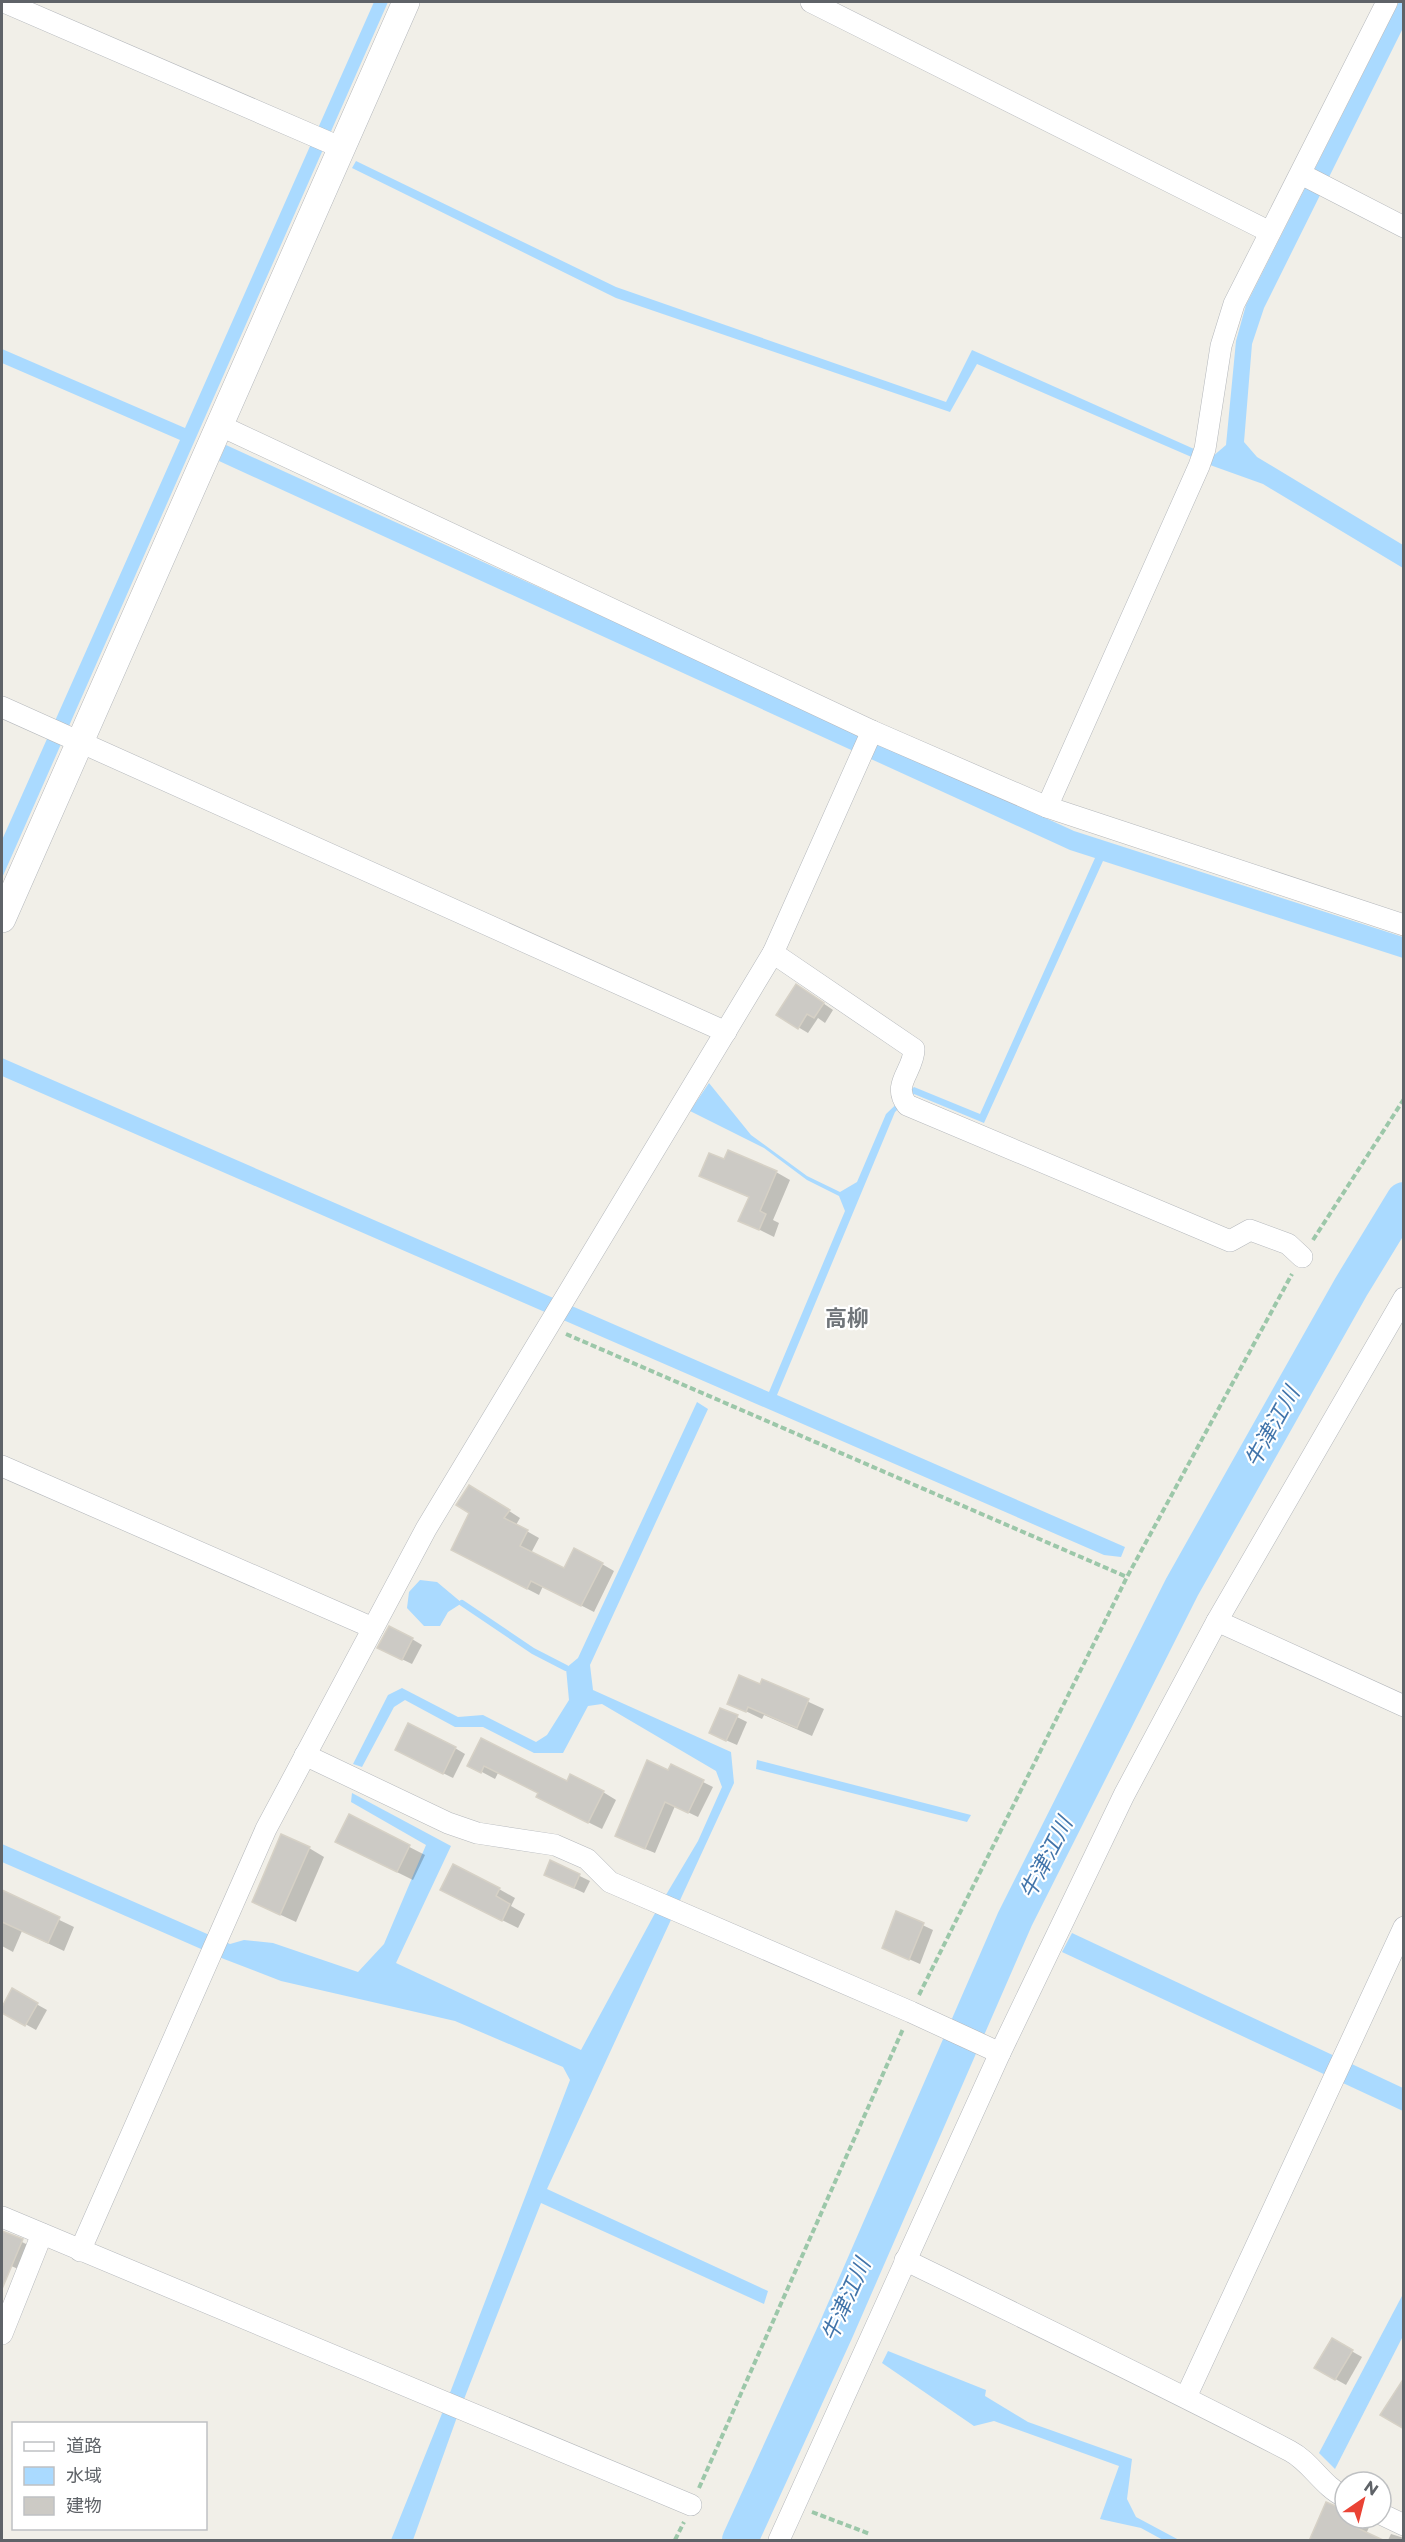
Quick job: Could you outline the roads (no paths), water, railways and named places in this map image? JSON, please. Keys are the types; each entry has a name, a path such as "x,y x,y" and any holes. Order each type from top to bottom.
{"street":[{"path":"4,2 342,148"},
{"path":"2,919 406,2"},
{"path":"811,2 1270,232"},
{"path":"1047,807 1202,458 1221,346 1234,304 1387,2"},
{"path":"1301,174 1404,226"},
{"path":"219,426 872,731 1047,807 1404,925"},
{"path":"2,707 726,1032"},
{"path":"80,2251 266,1828 426,1529 773,953 872,731"},
{"path":"773,953 914,1049 914,1056 900,1090 904,1101 1230,1241 1250,1230 1288,1244 1302,1257"},
{"path":"780,2541 1000,2053 1124,1795 1217,1620 1404,1298"},
{"path":"2,1466 373,1628"},
{"path":"1217,1620 1404,1706"},
{"path":"305,1755 448,1823 477,1833 555,1845 587,1860 610,1882 911,2012 1000,2053"},
{"path":"1186,2397 1404,1927"},
{"path":"2,2217 691,2505"},
{"path":"2,2334 42,2234"},
{"path":"905,2260 1186,2397 1297,2455 1333,2490"}],"water":[{"path":"374,2 388,2 2,878 2,840 180,440 2,363 2,349 185,428"},
{"path":"1399,2 1403,2 1403,28 1264,308 1252,344 1244,442 1257,457 1403,545 1403,568 1263,484 1210,465 977,364 950,412 616,298 352,168 356,161 616,287 946,402 972,350 1212,457 1226,445 1236,341 1246,305"},
{"path":"226,445 1074,831 1403,937 1403,958 1103,861 984,1123 914,1094 895,1112 777,1395 1125,1547 1121,1557 1104,1555 2,1076 2,1058 769,1392 845,1211 839,1196 807,1180 764,1148 690,1111 709,1083 751,1135 807,1176 840,1192 857,1182 886,1114 914,1087 980,1114 1095,858 1070,850 219,461"},
{"path":"697,1402 708,1409 590,1665 593,1690 731,1752 734,1783 547,2189 768,2291 764,2304 541,2203 457,2417 413,2540 391,2540 570,2080 563,2067 455,2021 281,1981 224,1959 2,1862 2,1844 230,1944 244,1940 273,1943 358,1972 384,1944 426,1845 351,1802 352,1793 451,1846 396,1963 581,2050 654,1915 698,1841 722,1787 716,1771 602,1704 588,1706 563,1753 534,1753 483,1727 455,1727 405,1700 394,1707 362,1767 353,1764 388,1695 402,1688 458,1717 483,1715 536,1742 547,1735 569,1700 566,1668 578,1658"},
{"path":"420,1580 437,1582 462,1603 448,1612 440,1626 424,1626 407,1608 409,1592"},
{"path":"757,1760 971,1815 967,1822 756,1769"},
{"path":"1072,1933 1403,2088 1403,2111 1062,1952"},
{"path":"1403,2294 1403,2336 1335,2469 1319,2453"},
{"path":"888,2351 986,2390 985,2396 1028,2422 1132,2459 1127,2499 1136,2517 1179,2540 1163,2540 1141,2528 1100,2519 1119,2466 994,2421 974,2426 882,2363"}],"waterway":[{"name":"牛津江川","path":"740,2540 836,2330 1015,1919 1182,1587 1351,1287 1404,1200"},
{"path":"462,1603 533,1651 566,1668"}],"district":[{"name":"高柳","path":"847,1318"}]}
